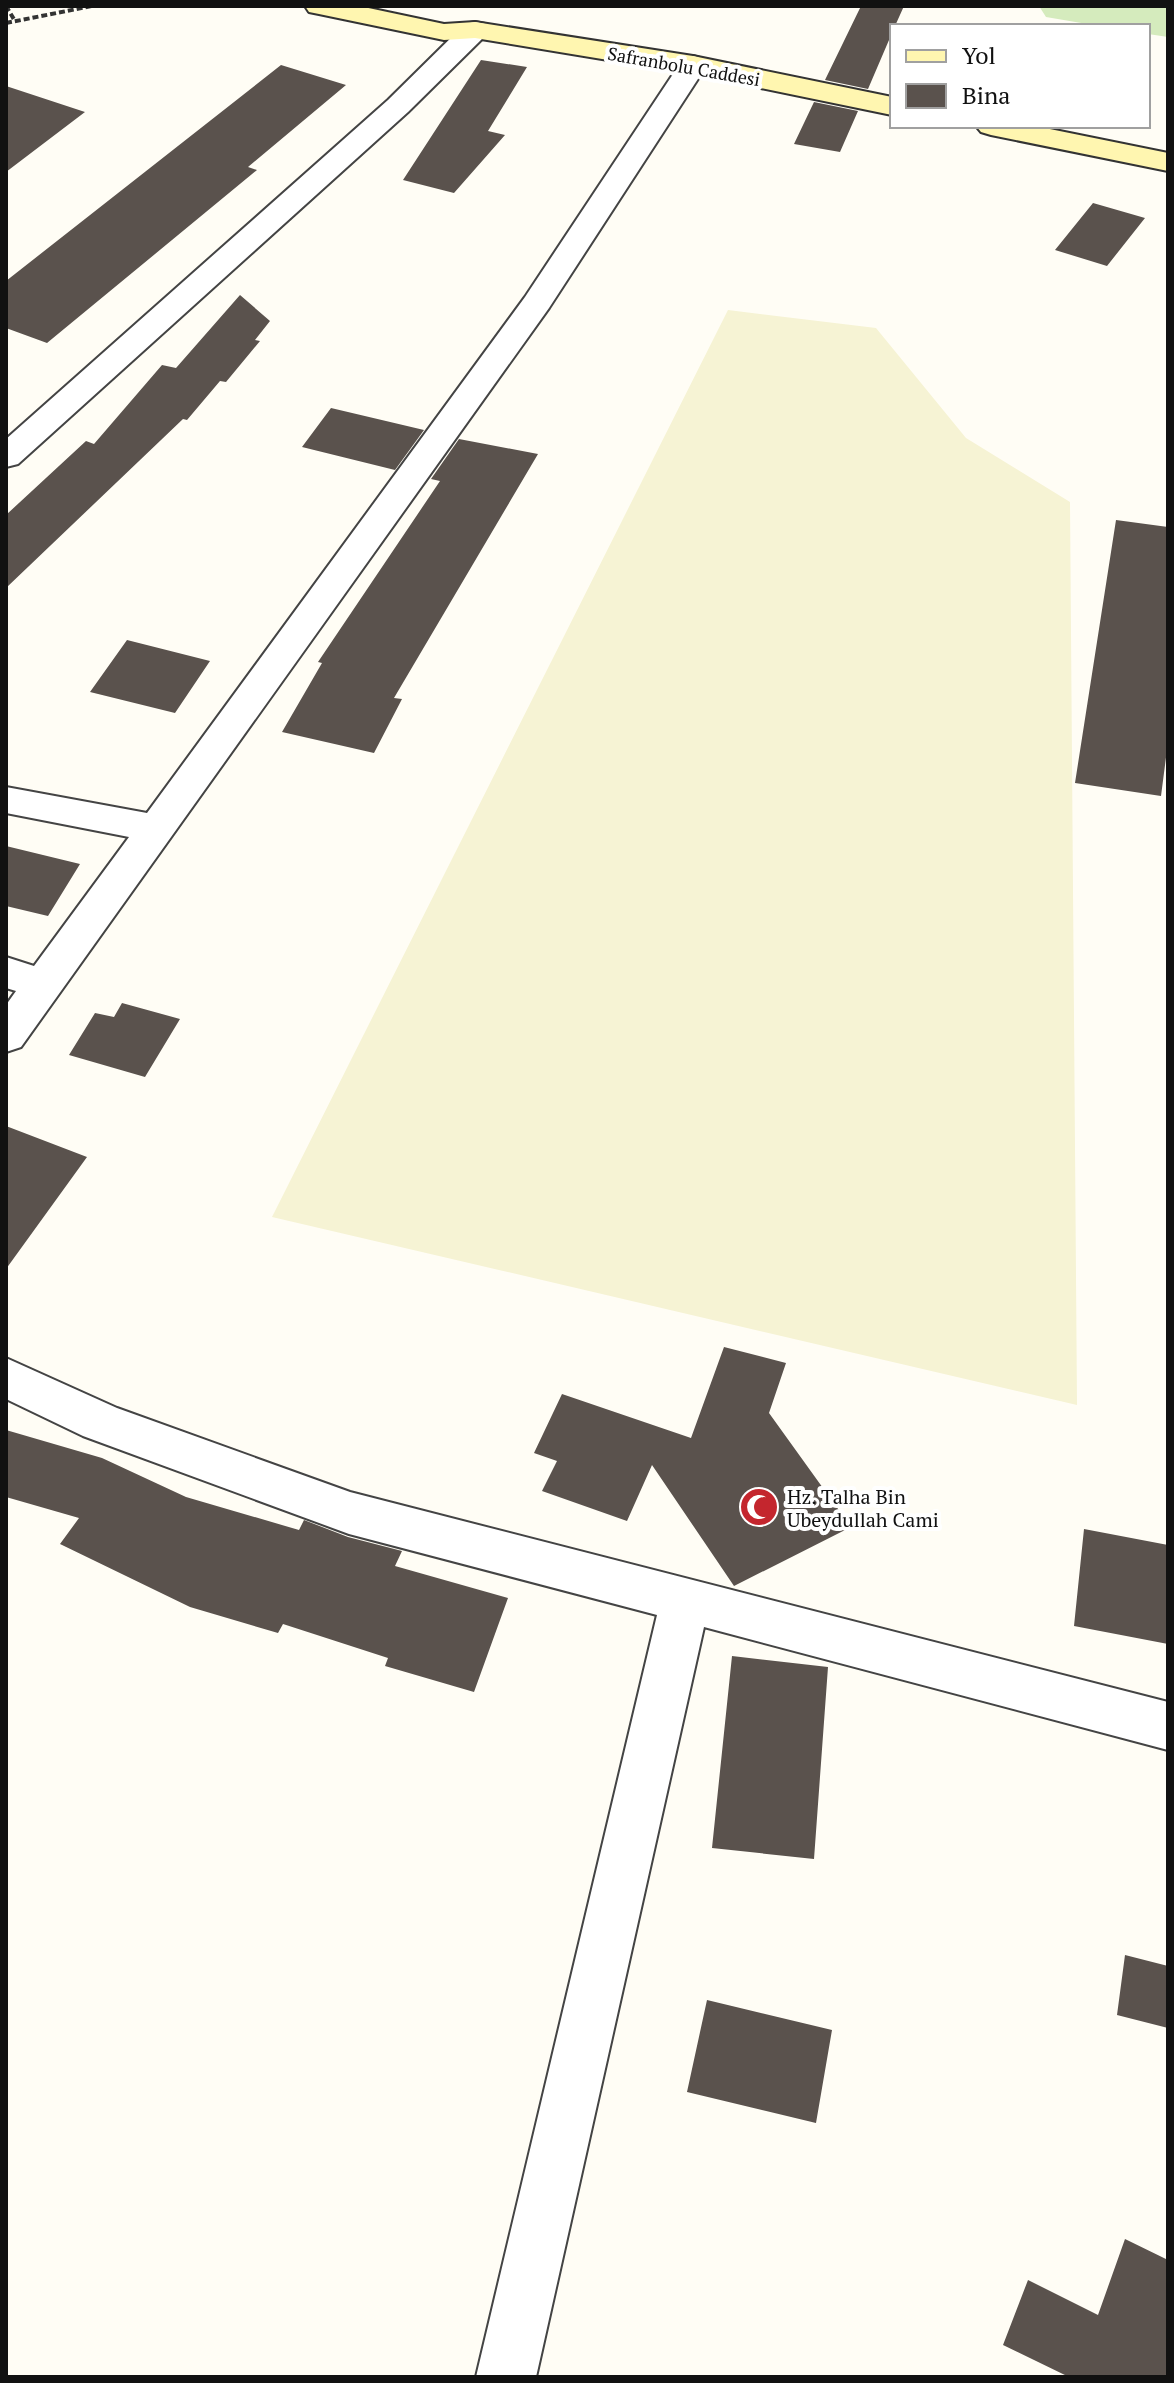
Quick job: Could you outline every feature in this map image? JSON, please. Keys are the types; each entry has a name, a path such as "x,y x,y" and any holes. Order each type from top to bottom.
{"street":[{"name":"Safranbolu Caddesi","path":"319,6 444,32 468,18"},
{"name":"Safranbolu Caddesi","path":"407,6 890,106"},
{"path":"6,457 398,106 468,18"},
{"path":"6,1036 24,979 156,828 538,301 693,65"},
{"path":"1001,128 1168,162"},
{"path":"6,800 156,828"},
{"path":"6,1377 100,1422 349,1513 1168,1726"},
{"path":"506,2377 685,1600"}],"path":[{"path":"6,6 15,21"},
{"path":"6,23 92,6"}],"shaded area":[{"path":"728,310 876,328 966,438 1070,502 1077,1405 272,1217"}],"green space":[{"path":"1039,6 1168,6 1168,37 1150,34 1150,24 1087,24 1046,17"}],"building":[{"path":"861,6 904,6 896,24 890,24 890,38 868,89 825,80"},
{"path":"481,60 527,67 488,131 505,135 454,193 403,180"},
{"path":"281,65 346,85 248,167 257,170 47,343 6,328 6,281"},
{"path":"6,86 85,112 6,172"},
{"path":"814,102 858,111 840,152 794,144"},
{"path":"1093,203 1145,218 1107,266 1055,250"},
{"path":"240,295 270,321 255,340 260,341 226,382 220,381 187,420 183,419 6,588 6,515 86,441 94,444 162,365 176,368"},
{"path":"331,408 424,430 395,470 302,447"},
{"path":"459,439 538,454 394,698 402,699 374,753 282,732 322,663 318,662 440,481 431,479"},
{"path":"1116,520 1168,527 1168,742 1161,796 1075,783"},
{"path":"127,640 210,661 175,713 90,692"},
{"path":"6,846 80,864 48,916 6,906"},
{"path":"122,1003 180,1019 145,1077 69,1055 95,1013 114,1017"},
{"path":"6,1126 87,1157 6,1269"},
{"path":"724,1347 786,1363 769,1413 851,1527 734,1586 652,1465 627,1521 542,1491 557,1461 534,1453 562,1394 691,1438"},
{"path":"6,1430 102,1458 186,1497 299,1530 304,1520 348,1537 402,1551 395,1566 508,1598 474,1692 385,1666 388,1658 283,1624 278,1633 190,1607 60,1544 79,1518 6,1497"},
{"path":"1084,1529 1168,1545 1168,1644 1074,1626"},
{"path":"732,1656 828,1667 814,1859 712,1848"},
{"path":"1125,1955 1168,1966 1168,2028 1117,2015"},
{"path":"707,2000 832,2030 816,2123 687,2092"},
{"path":"1125,2239 1168,2260 1168,2377 1069,2377 1003,2345 1028,2280 1098,2315"}],"place":[{"name":"Hz. Talha Bin Ubeydullah Cami","path":"759,1507"}]}
